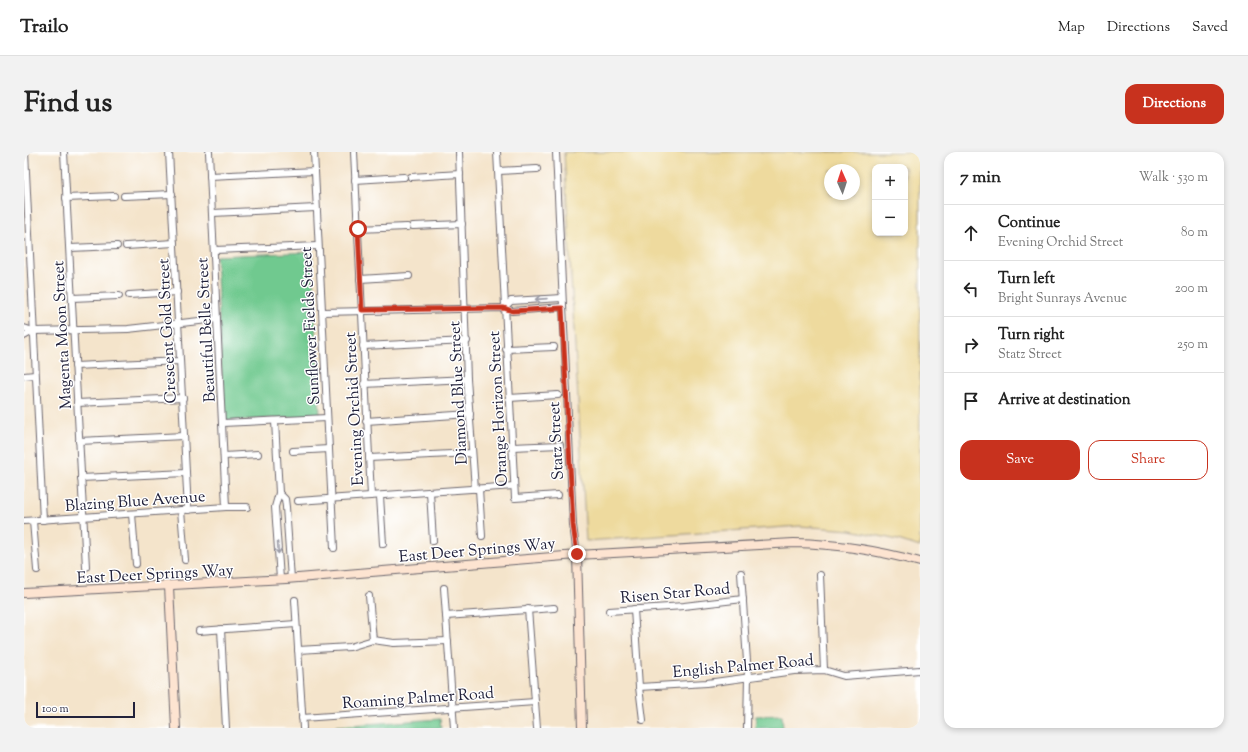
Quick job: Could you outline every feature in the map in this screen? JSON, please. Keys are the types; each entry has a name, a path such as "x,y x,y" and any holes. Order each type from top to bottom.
{"street":[{"path":"24,152 43,520"},
{"name":"Magenta Moon Street","path":"64,152 86,567"},
{"name":"Crescent Gold Street","path":"170,152 186,473 185,560"},
{"name":"Beautiful Belle Street","path":"209,152 226,507"},
{"name":"Sunflower Fields Street","path":"314,152 334,548"},
{"name":"Evening Orchid Street","path":"354,152 364,384 371,496"},
{"name":"Diamond Blue Street","path":"459,152 467,379 472,453 482,536"},
{"name":"Orange Horizon Street","path":"497,152 506,349 515,498 558,495"},
{"name":"Statz Street","path":"556,152 573,525 577,554 582,728"},
{"path":"498,171 537,169"},
{"path":"210,176 315,171"},
{"path":"411,177 460,174"},
{"path":"355,180 404,177"},
{"path":"124,196 172,194"},
{"path":"66,198 114,196"},
{"path":"212,213 316,208"},
{"path":"358,229 462,224"},
{"path":"126,246 174,243"},
{"path":"70,248 117,246"},
{"path":"214,250 318,246"},
{"path":"360,279 409,276"},
{"path":"24,282 31,281"},
{"path":"129,295 177,292"},
{"path":"72,298 120,296"},
{"path":"504,308 511,301 562,298"},
{"path":"322,312 465,308 504,308 512,311 562,308"},
{"path":"24,328 33,331 128,329 179,322 217,319"},
{"path":"24,336 33,331"},
{"path":"363,346 466,341"},
{"path":"506,349 554,347"},
{"path":"75,366 180,361"},
{"path":"24,376 35,376"},
{"path":"364,384 467,379"},
{"path":"509,398 558,395"},
{"path":"77,403 183,398"},
{"path":"366,421 470,414"},
{"path":"222,423 327,418"},
{"path":"275,421 279,493 275,507 280,579"},
{"path":"79,441 184,436"},
{"path":"512,447 560,445"},
{"path":"293,451 329,450"},
{"path":"369,458 472,453"},
{"path":"224,456 258,454"},
{"path":"81,478 186,473"},
{"path":"298,501 514,486"},
{"path":"430,492 433,541"},
{"path":"279,493 285,499 291,579"},
{"path":"380,496 383,544"},
{"name":"Blazing Blue Avenue","path":"24,521 226,507 247,507"},
{"path":"132,514 136,564"},
{"path":"33,521 36,570"},
{"name":"East Deer Springs Way","path":"24,594 291,579 577,554 794,543 830,544 862,548 920,562"},
{"path":"741,573 748,676 747,728"},
{"path":"820,575 824,670"},
{"path":"169,586 176,728"},
{"path":"444,588 454,728"},
{"path":"369,596 373,640"},
{"name":"Risen Star Road","path":"609,611 684,606 743,599"},
{"path":"294,600 303,728"},
{"path":"446,616 554,608"},
{"path":"634,609 639,687 643,720"},
{"path":"528,610 537,728"},
{"path":"199,631 296,624"},
{"path":"221,629 226,728"},
{"path":"298,650 350,647 373,640 394,643 448,641"},
{"name":"English Palmer Road","path":"639,687 707,682 794,671 824,670 844,676 920,670"},
{"name":"Roaming Palmer Road","path":"302,718 535,702"}],"green space":[{"path":"312,252 320,416 224,421 216,256"},
{"path":"782,715 783,728 755,728 756,716"},
{"path":"440,719 441,728 336,728 336,726"}],"sand":[{"path":"564,152 920,152 920,547 898,540 851,530 800,526 586,541"}],"route":[{"path":"358,229 362,310 504,308 512,311 562,308 573,525 577,554"}]}
